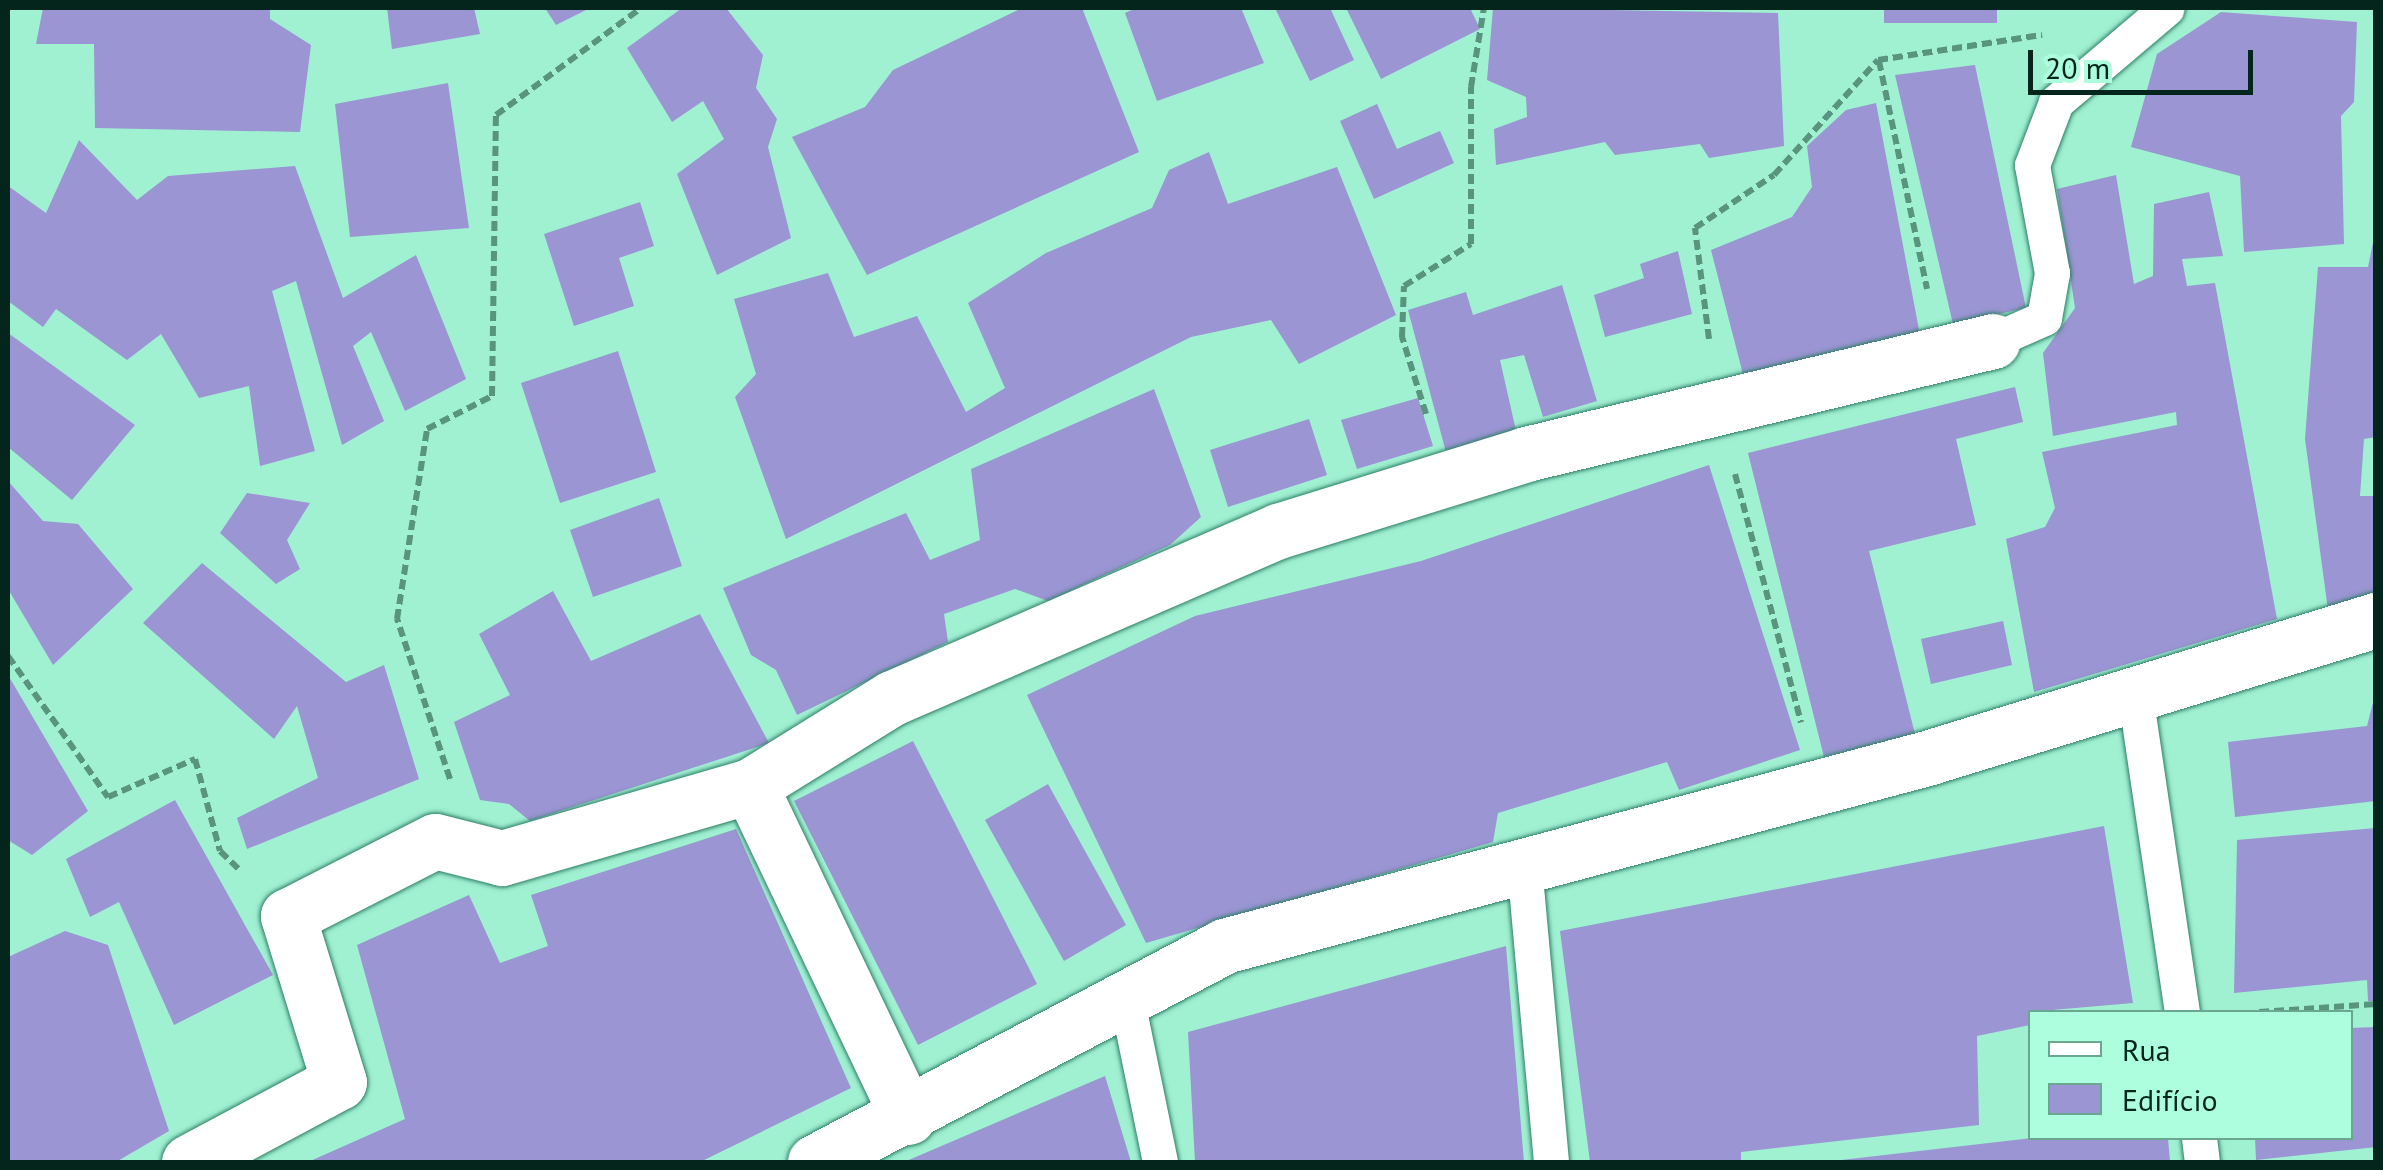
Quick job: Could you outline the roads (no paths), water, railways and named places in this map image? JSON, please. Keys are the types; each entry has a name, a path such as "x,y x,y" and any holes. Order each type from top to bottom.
{"street":[{"path":"189,1162 339,1082 288,916 435,841 502,858 750,786 892,698 1278,531 1446,479 1966,347"},
{"path":"816,1162 1224,946 2135,694 2376,620"},
{"path":"750,786 908,1116"}],"lane":[{"path":"1966,347 2044,318 2052,272 2032,164 2056,102 2167,8"},
{"path":"2135,694 2182,1010"},
{"path":"1524,865 1551,1162"},
{"path":"1126,996 1160,1162"}]}
